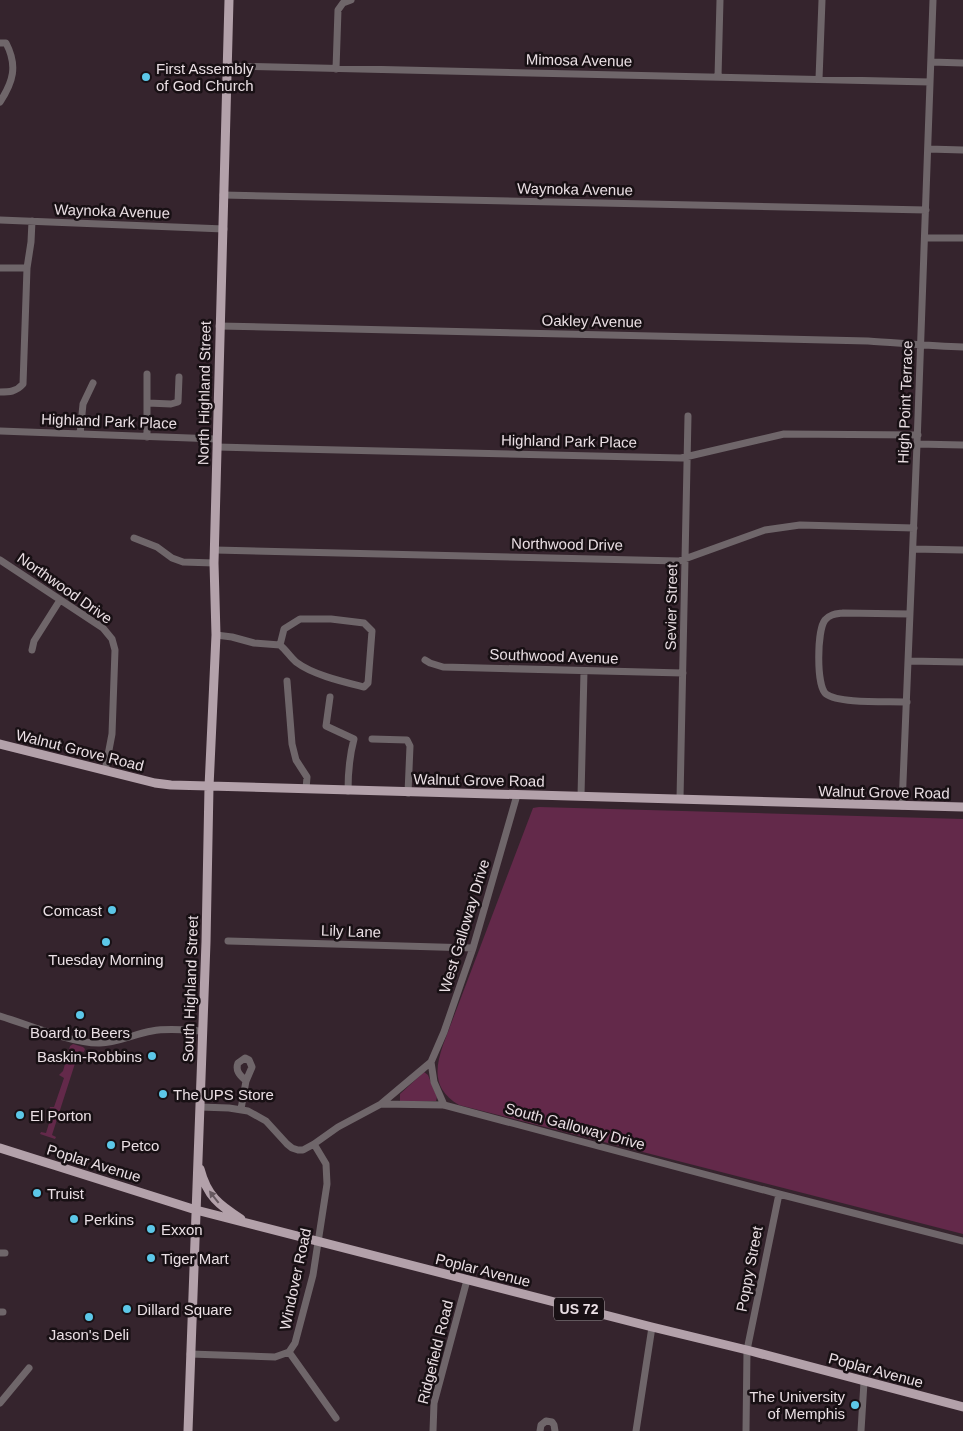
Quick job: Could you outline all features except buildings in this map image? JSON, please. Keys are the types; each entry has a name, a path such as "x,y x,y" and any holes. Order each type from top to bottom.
{"main road":[{"name":"North Highland Street","path":"209,787 216,635 214,563 229,0"},
{"name":"Walnut Grove Road","path":"0,744 164,785 963,807"},
{"name":"South Highland Street","path":"188,1431 201,1031 206,942 209,787"},
{"name":"Poplar Avenue","path":"0,1148 196,1210 318,1243 747,1350 963,1407"},
{"path":"198,1156 204,1182 212,1197 227,1210 250,1224"}],"street":[{"path":"336,68 338,10 343,3 351,0"},
{"path":"718,77 720,0"},
{"path":"819,79 822,0"},
{"name":"High Point Terrace","path":"902,806 918,435 933,0"},
{"path":"0,43 6,44 11,54 13,74 9,88 0,102"},
{"path":"931,62 963,63"},
{"name":"Mimosa Avenue","path":"227,66 930,82"},
{"path":"928,150 963,150"},
{"name":"Waynoka Avenue","path":"223,195 926,210"},
{"name":"Waynoka Avenue","path":"0,220 224,229"},
{"path":"0,392 17,390 23,384 27,268 32,242 32,221"},
{"path":"924,238 963,238"},
{"path":"0,268 27,268"},
{"name":"Oakley Avenue","path":"219,326 868,341 912,343 921,346 963,347"},
{"path":"147,374 147,437"},
{"path":"148,404 171,404 178,402 179,377"},
{"path":"80,434 83,404 93,383"},
{"name":"Sevier Street","path":"680,799 688,416"},
{"name":"Highland Park Place","path":"0,431 147,437 217,443 688,457 755,439 784,434 918,435"},
{"path":"917,444 963,445"},
{"name":"Northwood Drive","path":"215,550 679,561 754,534 784,526 914,528"},
{"path":"134,538 157,547 172,558 183,562 214,563"},
{"path":"913,549 963,550"},
{"name":"Northwood Drive","path":"0,560 103,628 112,639 115,650 112,734 105,770"},
{"path":"32,650 34,641 60,600"},
{"path":"907,702 838,700 827,695 824,692 820,679 820,632 822,624 828,617 843,613 910,614"},
{"path":"216,635 254,643 280,645 297,663 309,669 337,680 364,687 368,683 372,631 364,623 331,619 300,619 284,629 280,645"},
{"name":"Southwood Avenue","path":"425,660 443,667 683,673"},
{"path":"908,661 963,662"},
{"path":"581,796 584,671"},
{"path":"286,681 292,744 296,760 307,777 306,789"},
{"path":"330,697 326,726 354,739 348,772 348,791"},
{"path":"372,739 407,740 410,746 408,793"},
{"name":"West Galloway Drive","path":"381,1104 431,1062 444,1032 473,948 517,795"},
{"name":"Lily Lane","path":"228,941 473,948"},
{"path":"0,1016 66,1037 100,1044 154,1030 201,1031"},
{"path":"431,1062 434,1082 444,1105"},
{"path":"241,1109 246,1081"},
{"path":"200,1107 248,1111 266,1121 292,1148 303,1150 338,1127 381,1104"},
{"name":"South Galloway Drive","path":"381,1104 444,1105 963,1241"},
{"name":"Windover Road","path":"190,1354 275,1357 289,1352 295,1343 313,1275 328,1184 328,1172 324,1159 314,1144"},
{"name":"Poppy Street","path":"746,1431 747,1350 778,1194"},
{"name":"Ridgefield Road","path":"433,1431 434,1403 467,1280"},
{"path":"636,1431 652,1327"},
{"path":"289,1352 336,1418"},
{"path":"0,1403 29,1368"},
{"path":"861,1431 864,1382"},
{"path":"540,1431 543,1422 550,1421 554,1425 555,1431"}],"shaded area":[{"path":"533,808 963,819 963,1234 459,1105 445,1093 438,1079 440,1054"},
{"path":"73,1044 85,1049 84,1052 79,1051 52,1135 56,1137 55,1139 40,1134 41,1132 46,1133 51,1117 48,1114 50,1107 54,1107 64,1078 59,1075 63,1071 70,1046"},
{"path":"424,1072 428,1075 437,1097 436,1101 400,1101 400,1094"}],"place":[{"name":"First Assembly of God Church","path":"146,77"},
{"name":"Comcast","path":"112,910"},
{"name":"Tuesday Morning","path":"106,942"},
{"name":"Board to Beers","path":"80,1015"},
{"name":"Baskin-Robbins","path":"152,1056"},
{"name":"The UPS Store","path":"163,1094"},
{"name":"El Porton","path":"20,1115"},
{"name":"Petco","path":"111,1145"},
{"name":"Truist","path":"37,1193"},
{"name":"Perkins","path":"74,1219"},
{"name":"Exxon","path":"151,1229"},
{"name":"Tiger Mart","path":"151,1258"},
{"name":"Dillard Square","path":"127,1309"},
{"name":"Jason's Deli","path":"89,1317"},
{"name":"The University of Memphis","path":"855,1405"}]}
